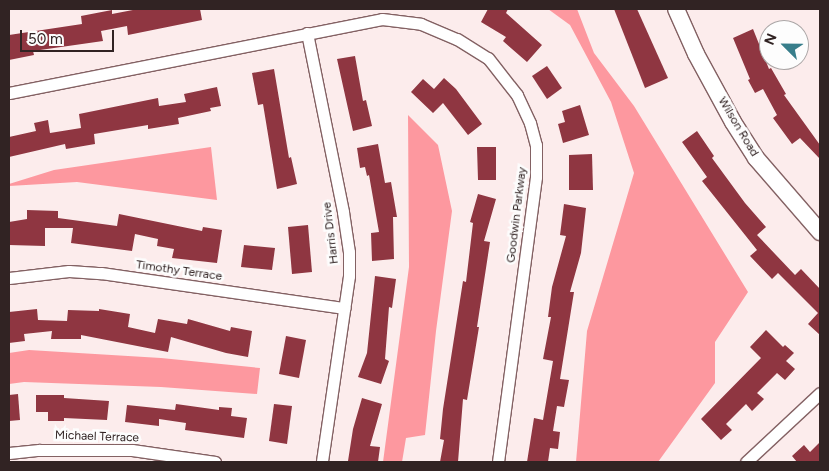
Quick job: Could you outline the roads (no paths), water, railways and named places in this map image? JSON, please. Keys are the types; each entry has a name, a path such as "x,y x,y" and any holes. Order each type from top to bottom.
{"street":[{"name":"Wilson Road","path":"676,9 696,54 733,122 756,158 820,232"},
{"name":"Goodwin Parkway","path":"9,93 382,19 421,24 457,39 488,58 517,95 530,123 536,145 536,177 498,462"},
{"name":"Harris Drive","path":"307,33 344,220 349,276 322,462"},
{"name":"Timothy Terrace","path":"9,278 69,270 344,308"},
{"path":"746,462 820,393"},
{"name":"Michael Terrace","path":"9,453 39,450 132,450 215,462"}]}
